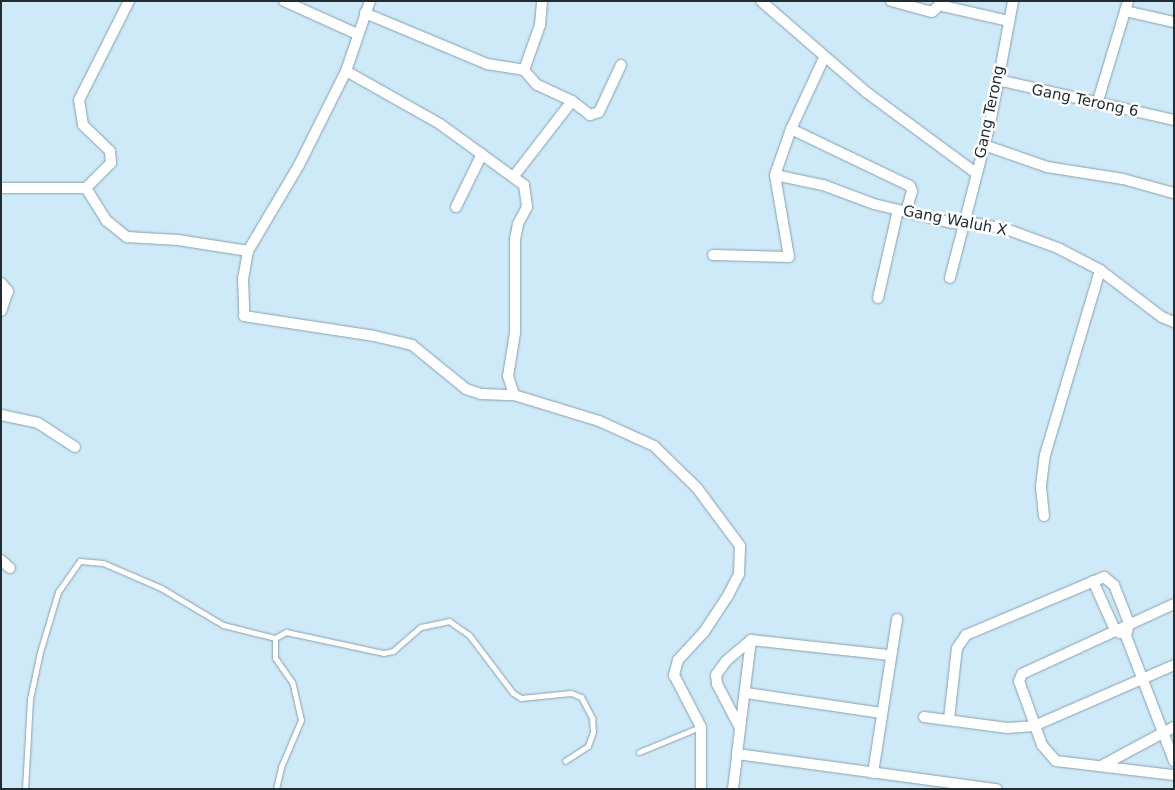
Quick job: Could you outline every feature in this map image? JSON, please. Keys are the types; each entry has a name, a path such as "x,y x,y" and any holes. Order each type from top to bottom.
{"street":[{"path":"1,188 86,188 113,159 110,151 83,125 79,100 128,1"},
{"path":"284,1 357,34"},
{"path":"370,1 357,34 346,71 299,165 248,251 243,278 244,316 374,336 412,346 466,389 481,394 514,395 599,421 654,446 697,488 736,538 742,559 739,574 704,632 675,668 676,683 701,727 701,789"},
{"path":"524,70 540,25 542,1"},
{"path":"761,1 824,58 976,173"},
{"path":"891,1 922,12 932,12 944,4 1009,21"},
{"name":"Gang Terong","path":"950,278 967,222 1013,1"},
{"path":"1098,104 1126,6 1174,22"},
{"path":"365,13 487,64 524,70 538,85 572,101 590,115 600,112 621,65"},
{"path":"713,255 789,257 776,175 791,129 824,58"},
{"path":"346,71 440,124 524,185 527,206 518,224 515,239 514,333 508,376 514,395"},
{"name":"Gang Terong 6","path":"998,80 1174,120"},
{"path":"514,176 572,101"},
{"path":"791,129 910,186 912,191 902,211 878,298"},
{"path":"984,145 1047,167 1123,179 1174,193"},
{"path":"456,207 482,154"},
{"name":"Gang Waluh X","path":"776,175 823,185 902,211 952,223 967,222 1006,229 1058,248 1100,270 1174,322"},
{"path":"86,188 107,221 128,237 178,240 248,251"},
{"path":"1044,516 1041,486 1045,455 1100,270"},
{"path":"1,283 8,291 1,311"},
{"path":"1,415 38,422 75,447"},
{"path":"1,560 10,568"},
{"path":"949,720 957,648 966,635 1104,577 1111,581 1129,623 1126,636 1140,680 1174,761"},
{"path":"1093,582 1115,630 1126,636"},
{"path":"1174,604 1129,623 1022,674 1019,681 1034,726 1047,753 1056,761 1103,765 1174,775"},
{"path":"873,773 897,619"},
{"path":"740,728 717,684 716,675 726,661 751,640 890,655"},
{"path":"732,789 746,693 751,640"},
{"path":"924,717 1007,728 1034,726 1174,665"},
{"path":"746,693 882,713"},
{"path":"1103,765 1174,727"},
{"path":"737,754 996,789"}],"lane":[{"path":"25,789 30,699 40,652 58,592 80,561 103,563 162,588 223,625 276,638 286,632 383,653 393,651 421,627 449,621 469,635 513,692 521,698 572,693 581,697 592,718 592,732 588,746 565,761"},
{"path":"276,638 275,658 292,682 302,720 281,767 276,789"},
{"path":"639,752 701,727"}]}
